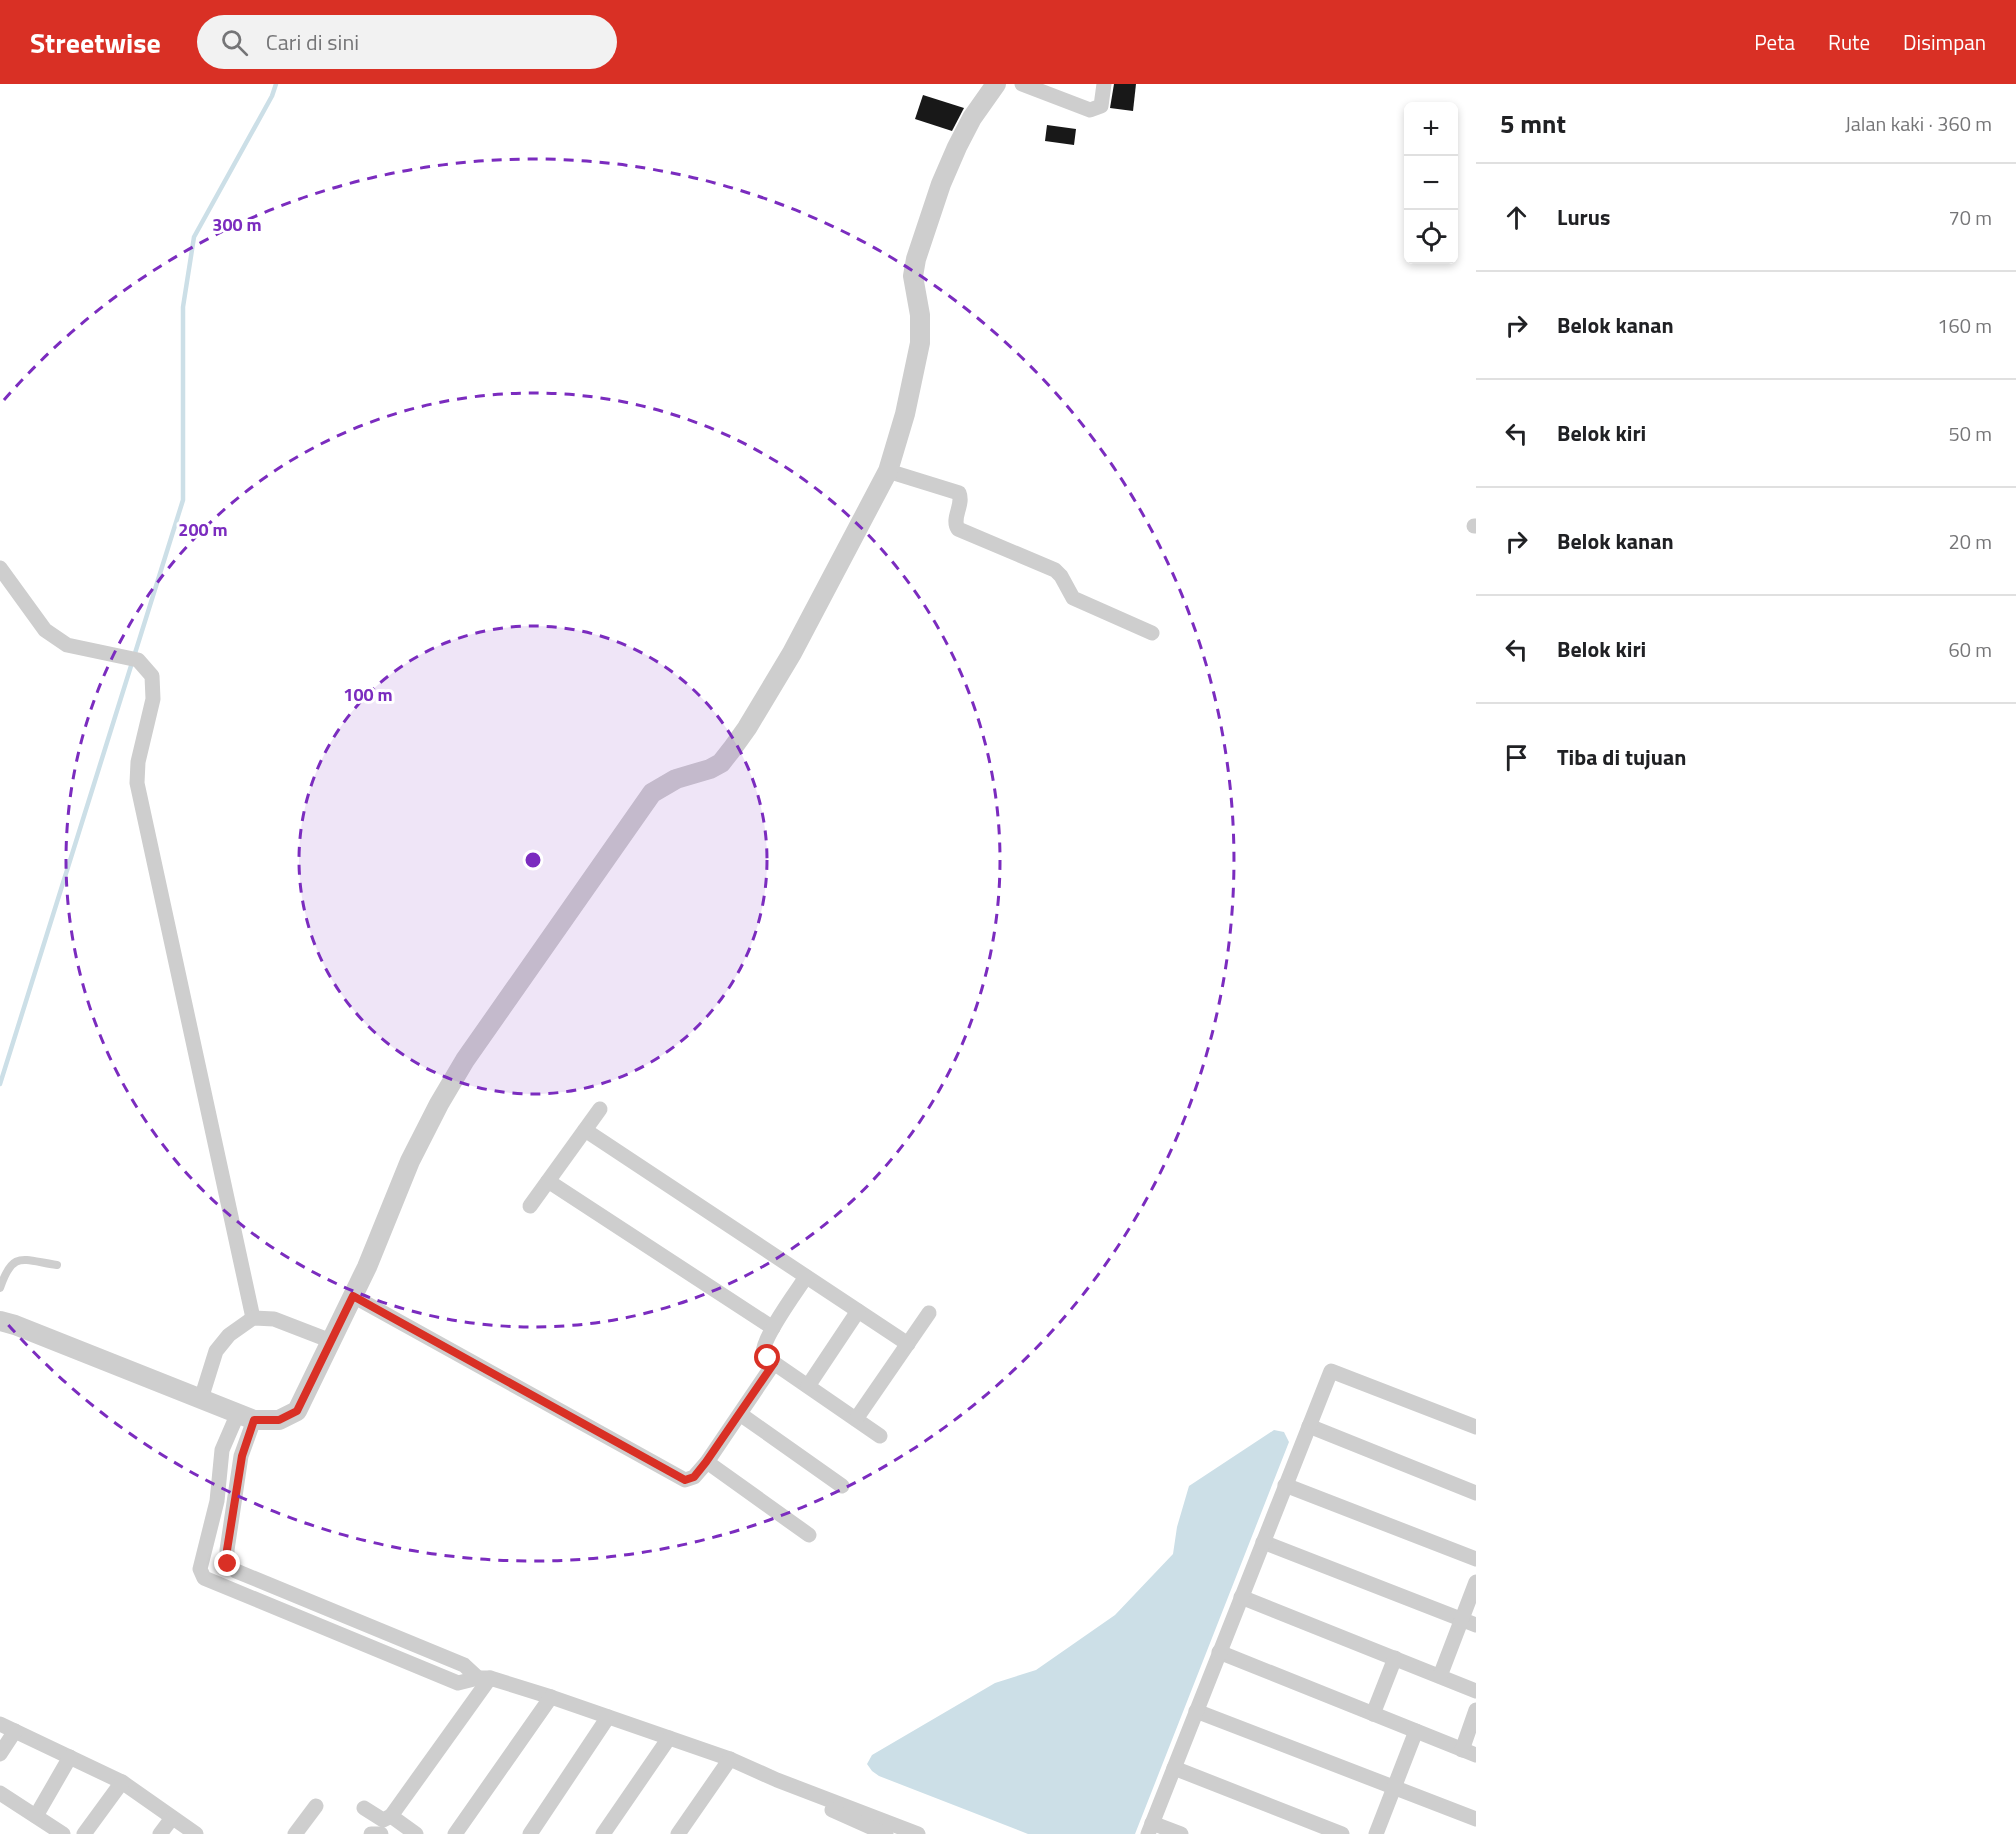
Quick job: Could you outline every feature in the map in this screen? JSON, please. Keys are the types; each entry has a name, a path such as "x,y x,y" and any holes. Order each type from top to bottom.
{"street":[{"path":"0,1321 246,1417 279,1420 297,1411 353,1296 410,1161 465,1060 652,793 676,779 710,769 721,763 747,728 792,653 888,471 905,414 920,343 920,315 913,276 922,239 957,147 972,118 996,84"},
{"path":"1022,84 1090,110 1101,106 1104,84"},
{"path":"888,471 959,493 961,499 955,522 958,530 1054,570 1061,576 1073,598 1152,633"},
{"path":"0,568 45,630 68,645 138,660 152,676 153,699 138,762 137,783 253,1318"},
{"path":"530,1206 600,1109"},
{"path":"585,1130 908,1344"},
{"path":"548,1181 773,1328"},
{"path":"806,1277 773,1328 763,1354 880,1436"},
{"path":"353,1296 687,1480 694,1477 706,1462 774,1363"},
{"path":"808,1386 858,1311"},
{"path":"856,1419 929,1313"},
{"path":"201,1398 216,1351 229,1335 253,1318 273,1319 332,1341"},
{"path":"1181,1834 1150,1828 1331,1371 1476,1427"},
{"path":"740,1413 842,1486"},
{"path":"246,1417 222,1450 217,1501 200,1569 204,1578 458,1683 484,1678"},
{"path":"246,1417 227,1550 228,1564 236,1571 464,1665 484,1678 551,1697 730,1759 777,1780 918,1834"},
{"path":"1309,1426 1476,1493"},
{"path":"706,1462 809,1535"},
{"path":"1285,1485 1476,1559"},
{"path":"1263,1542 1469,1622"},
{"path":"1440,1677 1469,1622 1476,1582"},
{"path":"1241,1597 1476,1691"},
{"path":"1219,1652 1469,1753 1476,1710"},
{"path":"1373,1714 1395,1658"},
{"path":"364,1808 383,1820 391,1816 484,1678"},
{"path":"455,1834 551,1697"},
{"path":"1196,1711 1476,1819"},
{"path":"530,1834 608,1717"},
{"path":"0,1724 122,1782 196,1834"},
{"path":"0,1754 15,1731"},
{"path":"1376,1834 1416,1731"},
{"path":"603,1834 669,1738"},
{"path":"36,1816 70,1757"},
{"path":"678,1834 730,1759"},
{"path":"1174,1768 1342,1834"},
{"path":"777,1780 847,1818 886,1834"},
{"path":"84,1834 122,1782"},
{"path":"0,1793 63,1834"},
{"path":"295,1834 316,1806"},
{"path":"391,1816 416,1834"},
{"path":"160,1834 172,1818"},
{"path":"371,1834 381,1834"}],"lane":[{"path":"0,1288 6,1270 14,1262 25,1260 57,1265"}],"shaded area":[{"path":"1274,1430 1284,1432 1289,1442 1135,1834 1028,1834 879,1776 872,1771 867,1764 872,1755 995,1683 1036,1670 1115,1615 1173,1554 1177,1527 1189,1486"}],"building":[{"path":"1114,84 1136,84 1133,111 1110,108"},
{"path":"923,95 964,108 952,131 915,119"},
{"path":"1047,125 1076,129 1074,145 1045,141"}],"waterway":[{"path":"0,1084 183,500 183,307 194,237 272,96 276,84"}],"route":[{"path":"228,1564 227,1550 242,1456 254,1420 279,1420 297,1411 353,1296 685,1480 694,1477 706,1462 774,1363 768,1358"}]}
